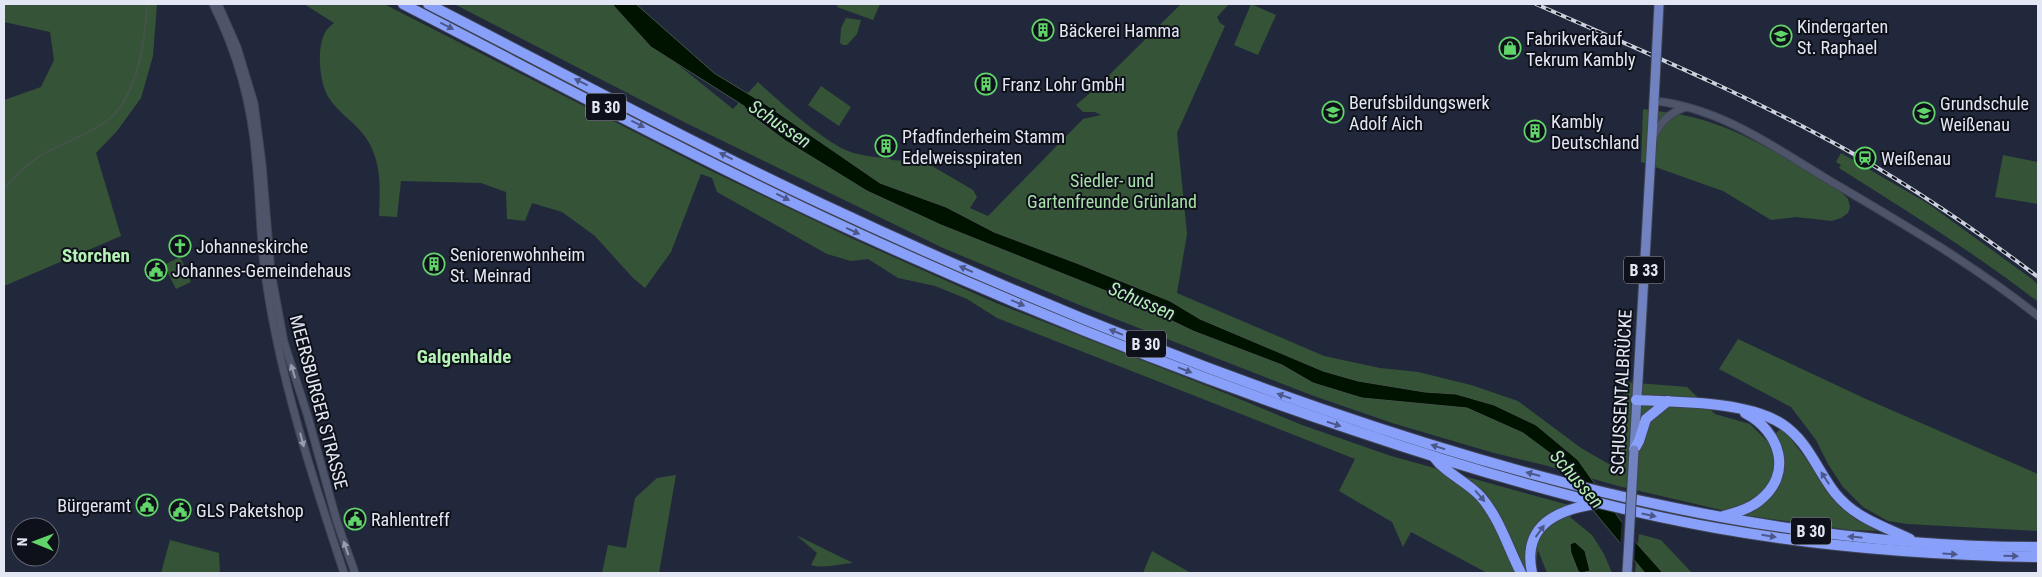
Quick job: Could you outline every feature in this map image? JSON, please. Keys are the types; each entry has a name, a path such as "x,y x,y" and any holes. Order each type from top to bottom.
{"highway":[{"name":"B 30","path":"403,4 809,210 935,268 1065,323 1239,391 1434,457 1564,494 1625,509 1701,526 1803,541 1904,543"},
{"name":"B 30","path":"428,4 816,201 1018,292 1174,355 1304,403 1437,447 1554,480 1701,514 1789,529 1904,543 1917,547 2038,557"},
{"path":"1636,400 1668,401 1758,412 1780,422 1798,437 1836,495 1870,522 1904,543 1917,547"},
{"path":"1634,450 1639,441 1646,418 1668,401"},
{"path":"1719,517 1746,509 1759,502 1777,478 1779,466 1778,450 1772,435 1764,425 1737,409"},
{"path":"1434,457 1441,467 1471,486 1482,497 1501,529 1520,573"},
{"path":"1532,573 1531,555 1533,539 1540,528 1560,512 1601,503"},
{"name":"B 30","path":"1917,547 2038,547"}],"main road":[{"name":"SCHUSSENTALBRÜCKE","path":"1627,573 1660,4"}],"street":[{"name":"MEERSBURGER STRASSE","path":"213,4 227,36 247,100 256,158 265,273 277,344 309,465 344,573"},
{"name":"MEERSBURGER STRASSE","path":"218,4 237,47 254,103 262,164 271,272 284,342 308,417 337,522 355,573"},
{"path":"1654,101 1686,107 1731,124 1789,156 1896,219 2015,298 2038,316"},
{"path":"1652,141 1665,118 1674,111 1686,107"}],"green space":[{"path":"4,4 157,4 153,56 141,98 117,131 96,153 121,236 4,286 4,100 41,87 54,60 50,32 4,22"},
{"path":"304,4 384,4 705,168 851,238 996,303 1302,425 1391,456 1576,507 1560,512 1533,539 1532,573 1487,573 1411,532 1403,547 1392,522 1339,491 1355,459 997,318 967,299 935,286 898,278 868,259 851,261 827,254 717,192 712,178 701,174 671,252 645,288 633,278 595,236 562,212 532,203 525,221 507,219 506,192 481,183 401,181 397,217 379,216 379,178 373,150 360,130 333,104 323,83 320,64 321,46 326,31 334,23"},
{"name":"Siedler- und Gartenfreunde Grünland","path":"454,4 612,4 635,30 733,109 758,82 814,130 838,146 864,155 932,166 973,190 977,197 970,208 988,216 1083,119 1101,115 1095,112 1083,112 1076,105 1097,87 1181,4 1229,4 1217,17 1220,23 1225,26 1177,133 1187,234 1177,293 1324,356 1380,368 1418,372 1471,385 1518,401 1581,448 1619,470 1624,382 1687,387 1715,414 1750,424 1768,442 1780,429 1788,435 1837,504 1858,521 1881,531 1850,530 1743,515 1618,486 1494,453 1392,423 1311,395 1077,304 943,248 686,123"},
{"path":"838,4 880,4 873,20 837,7"},
{"path":"1251,4 1276,15 1258,55 1234,45"},
{"path":"846,18 861,20 857,34 847,45 843,45 840,43 841,28"},
{"path":"821,86 851,107 839,126 808,105"},
{"path":"1643,109 1703,120 1722,126 1758,143 1842,193 1848,199 1850,207 1848,213 1832,221 1796,217 1771,220 1723,191 1641,162"},
{"path":"1841,153 1927,203 2032,279 2038,285 2038,302 1965,249 1839,168 1841,165 1836,162"},
{"path":"2003,155 2038,162 2038,204 1995,197"},
{"path":"180,257 188,273 182,276 184,279 189,277 191,282 176,289 164,265"},
{"path":"1738,339 1866,399 2038,474 2038,531 1907,524 1888,521 1863,507 1843,487 1828,464 1816,440 1791,407 1719,369"},
{"path":"676,475 659,573 602,573 608,545 626,548 635,498 657,478"},
{"path":"1573,513 1570,517 1592,535 1604,554 1612,573 1547,573 1538,550 1535,565 1537,544 1544,531 1555,521"},
{"path":"1639,534 1661,540 1692,573 1635,573"},
{"path":"796,535 853,563 827,566 811,565 817,553"},
{"path":"170,540 219,553 220,573 161,573"},
{"path":"1152,551 1191,573 1143,573"}],"water":[{"name":"Schussen","path":"612,4 636,4 714,73 765,104 880,183 946,207 994,232 1170,301 1200,319 1323,371 1358,381 1425,392 1456,394 1494,405 1536,425 1578,460 1638,545 1663,573 1645,573 1596,514 1558,459 1523,433 1467,408 1362,398 1313,383 1282,365 1193,331 1131,301 941,225 867,191 786,141 750,114 744,106 651,47"},
{"path":"1575,542 1585,551 1590,571 1581,573 1578,571 1571,553 1570,544"}],"pier":[{"path":"1622,517 1636,538 1634,565 1620,547"}],"waterway":[{"path":"4,188 34,160 99,126 118,110 133,82 138,66 142,50 147,4"}],"railway":[{"path":"1536,4 1722,87 1832,142 1938,206 2038,277"}],"place":[{"name":"Bäckerei Hamma","path":"1043,30"},
{"name":"Kindergarten St. Raphael","path":"1781,36"},
{"name":"Fabrikverkauf Tekrum Kambly","path":"1510,48"},
{"name":"Franz Lohr GmbH","path":"986,84"},
{"name":"Berufsbildungswerk Adolf Aich","path":"1333,112"},
{"name":"Grundschule Weißenau","path":"1924,113"},
{"name":"Kambly Deutschland","path":"1535,131"},
{"name":"Pfadfinderheim Stamm Edelweisspiraten","path":"886,146"},
{"name":"Weißenau","path":"1865,158"},
{"name":"Johanneskirche","path":"180,246"},
{"name":"Seniorenwohnheim St. Meinrad","path":"434,264"},
{"name":"Johannes-Gemeindehaus","path":"156,270"},
{"name":"Bürgeramt","path":"147,505"},
{"name":"GLS Paketshop","path":"180,510"},
{"name":"Rahlentreff","path":"355,519"}],"district":[{"name":"Storchen","path":"96,255"},
{"name":"Galgenhalde","path":"464,356"}]}
